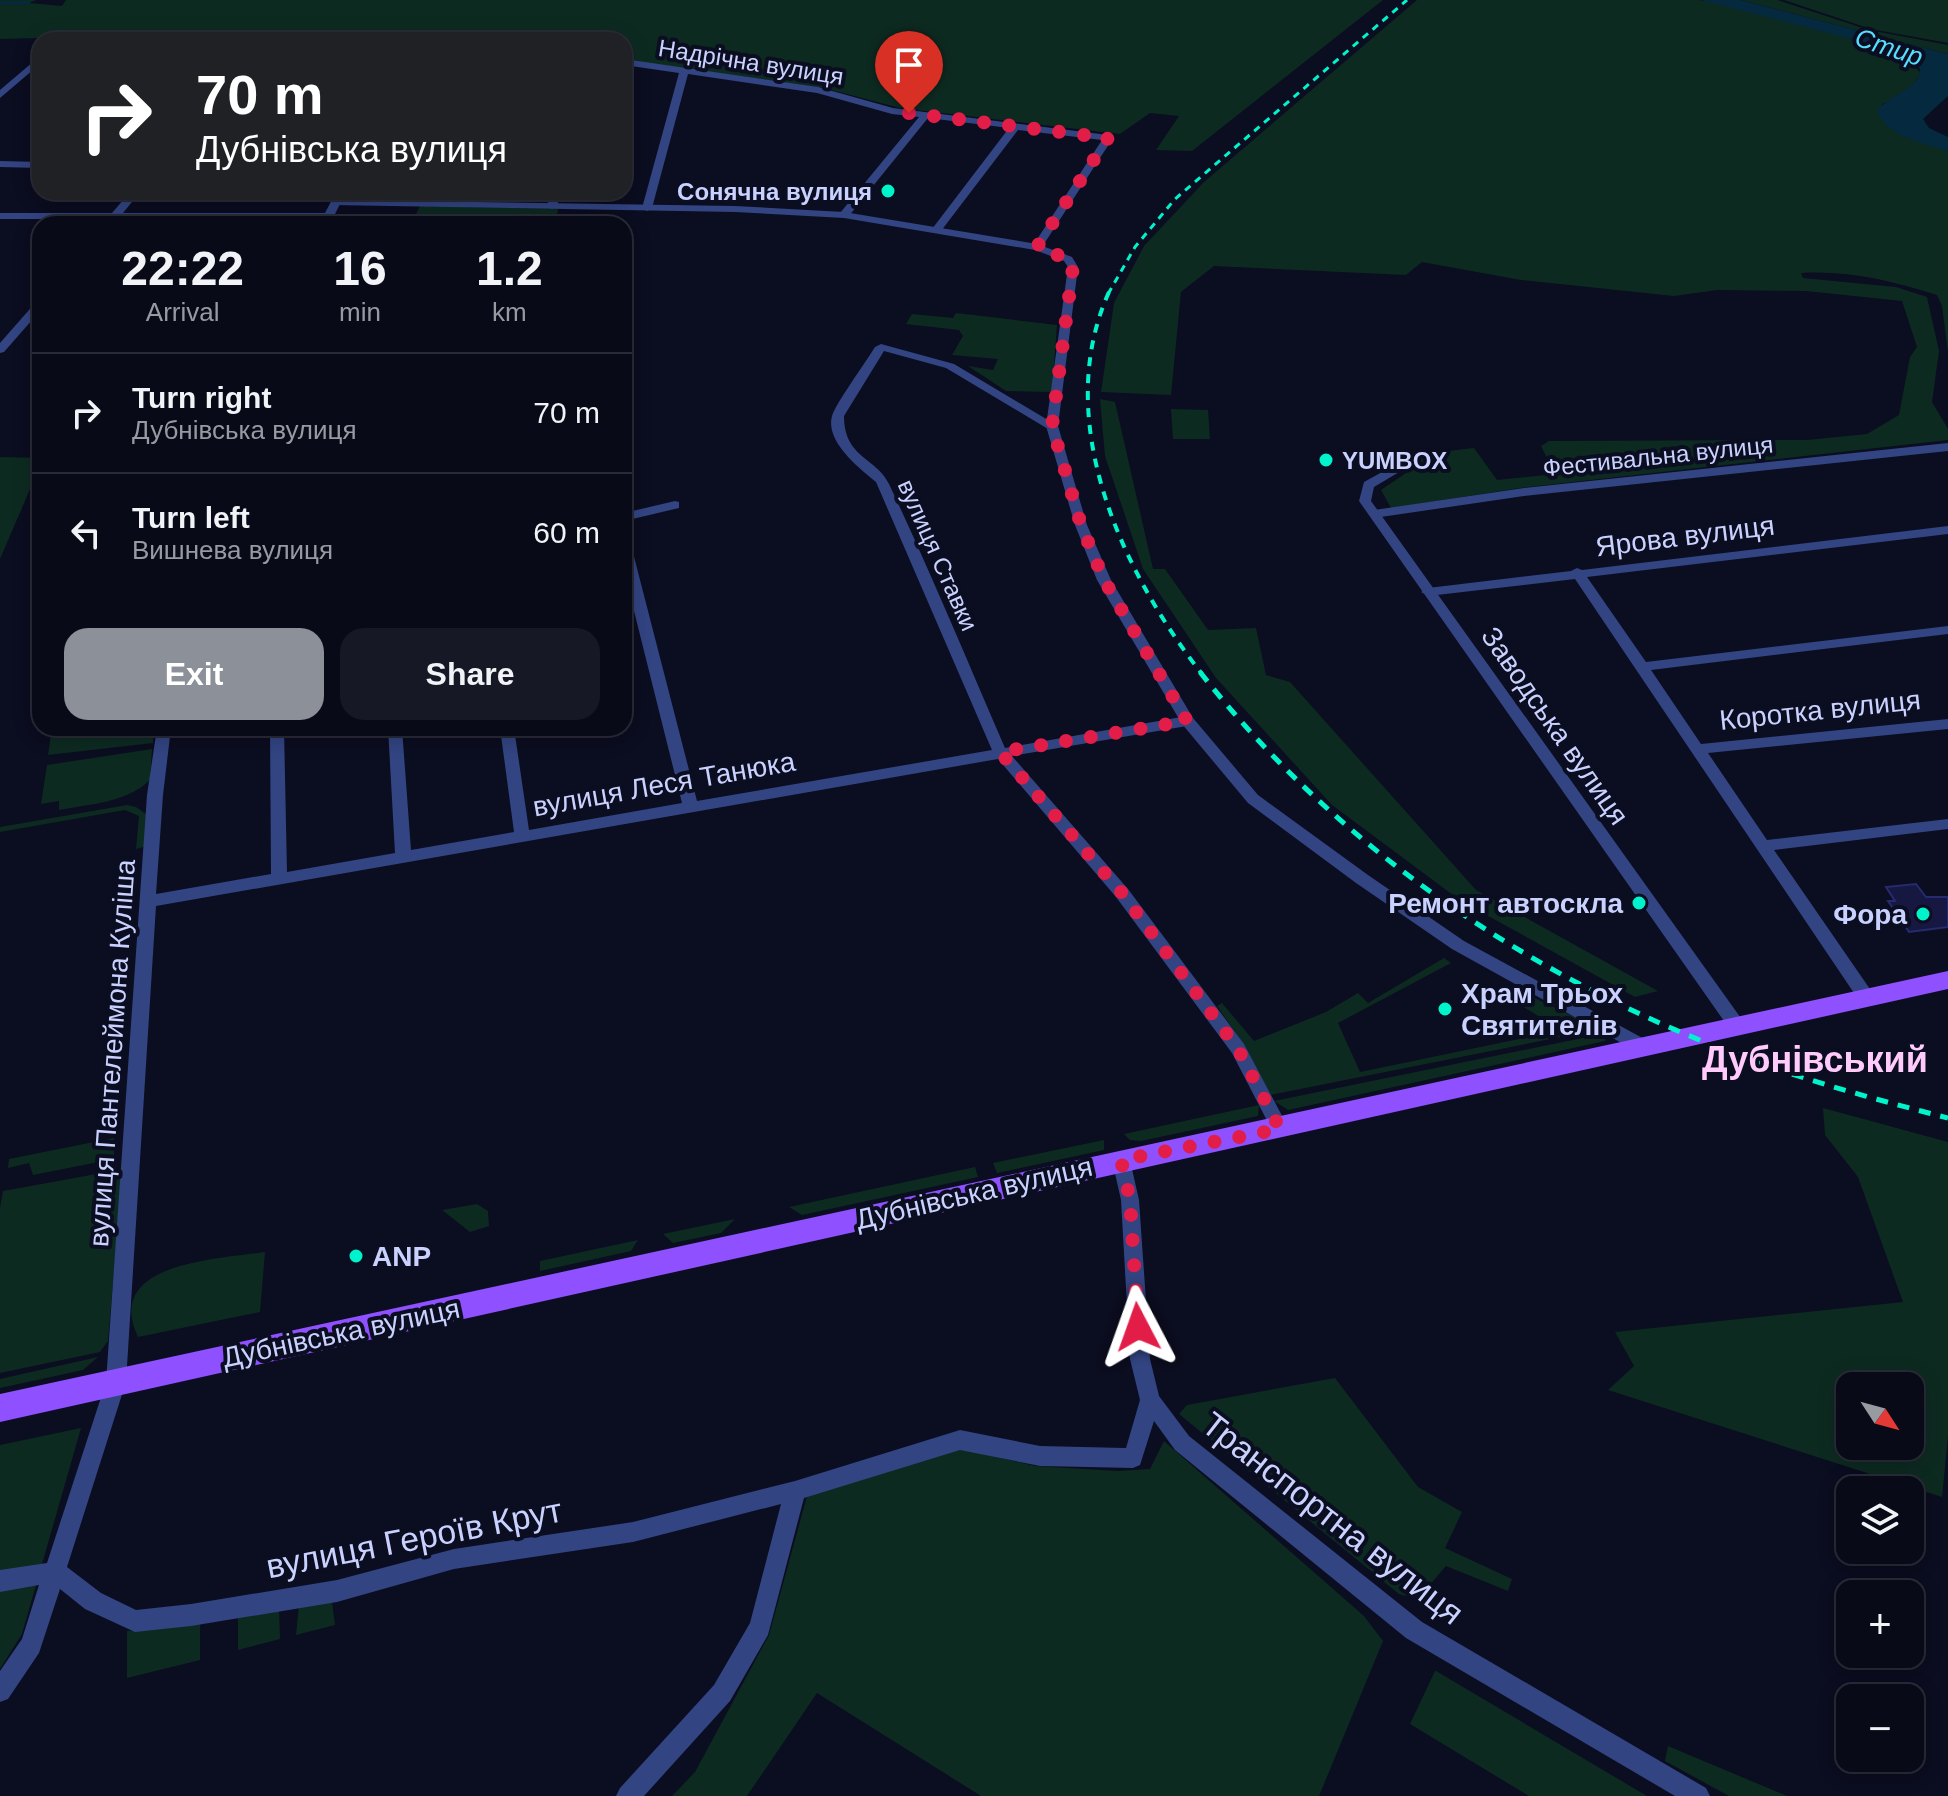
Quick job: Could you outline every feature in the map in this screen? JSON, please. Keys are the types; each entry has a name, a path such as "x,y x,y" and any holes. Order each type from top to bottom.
{"main road":[{"name":"Дубнівська вулиця","path":"0,1408 1948,980"}],"street":[{"name":"Надрічна вулиця","path":"632,63 818,90 892,111 1108,138 1037,247"},
{"path":"0,95 32,66"},
{"path":"647,208 685,69"},
{"path":"844,215 926,115"},
{"path":"937,229 1014,128"},
{"path":"0,164 32,165"},
{"path":"115,216 128,200"},
{"path":"382,200 844,215 1037,247 1068,259 1073,267 1052,426 1081,525 1104,580 1187,721 1253,799 1362,879 1458,945 1642,1046"},
{"path":"441,204 443,200"},
{"path":"552,206 554,200"},
{"path":"0,216 32,217"},
{"path":"0,350 32,313"},
{"name":"вулиця Ставки","path":"1000,752 881,480 854,458 837,425 838,416 881,347 950,366 1052,426"},
{"name":"Фестивальна вулиця","path":"1374,514 1524,492 1948,447"},
{"path":"1374,514 1365,501 1368,485 1402,465"},
{"path":"632,515 675,505"},
{"name":"Заводська вулиця","path":"1374,514 1737,1026"},
{"name":"Ярова вулиця","path":"1428,592 1948,530"},
{"path":"1577,572 1866,997"},
{"path":"632,576 691,807"},
{"path":"1643,667 1948,630"},
{"name":"вулиця Леся Танюка","path":"150,901 1187,721"},
{"name":"Коротка вулиця","path":"1698,749 1948,724"},
{"name":"вулиця Пантелеймона Куліша","path":"116,1382 155,795 163,736"},
{"path":"277,736 279,877"},
{"path":"396,736 403,855"},
{"path":"508,736 522,835"},
{"path":"1000,752 1122,893 1238,1049 1280,1129"},
{"path":"1764,846 1948,824"},
{"name":"Транспортна вулиця","path":"1121,1160 1130,1200 1140,1359 1150,1400 1182,1443 1414,1630 1698,1796"},
{"path":"0,1691 31,1645 116,1382"},
{"name":"вулиця Героїв Крут","path":"56,1572 93,1601 135,1621 191,1615 337,1591 454,1559 633,1532 795,1491 960,1440 1040,1456 1133,1458 1150,1400"},
{"path":"628,1796 722,1693 760,1627 795,1491"},
{"path":"0,1581 56,1572"}],"green space":[{"path":"0,0 36,0 29,3 62,6 66,0 1383,0 1192,151 1156,150 1179,116 1150,113 1120,134 900,108 824,88 632,61 632,32 32,32 32,38 0,39"},
{"path":"1417,0 1698,0 1818,28 1910,63 1921,74 1904,92 1882,104 1898,133 1948,151 1948,352 1942,306 1937,295 1870,278 1835,273 1801,273 1803,278 1896,287 1927,297 1939,351 1932,402 1948,429 1948,440 1520,488 1391,508 1381,490 1412,469 1407,463 1440,452 1474,448 1497,480 1555,474 1541,446 1549,441 1807,440 1867,434 1899,415 1910,357 1917,347 1902,301 1806,291 1717,290 1674,296 1521,280 1422,262 1406,275 1214,266 1181,292 1171,395 1101,392 1114,303 1144,246 1204,182"},
{"path":"1741,0 1777,0 1869,30 1948,45 1948,54"},
{"path":"1784,0 1948,0 1948,43 1871,29"},
{"path":"420,206 558,209 557,216 415,216"},
{"path":"956,313 1057,325 1052,392 1006,391 968,366 993,370 998,359 952,355 963,336 959,330 906,324 912,314 953,318"},
{"path":"1100,399 1115,402 1153,569 1165,569 1208,630 1256,628 1266,675 1290,682 1476,890 1658,991 1635,997 1461,901 1332,805 1216,678 1143,569 1105,456"},
{"path":"1171,409 1208,410 1210,439 1173,439"},
{"path":"0,457 32,458 32,485 0,559"},
{"path":"51,736 153,736 153,743 48,755"},
{"path":"152,749 150,780 130,794 59,810 59,801 41,804 47,765"},
{"path":"127,805 149,816 147,846 136,849 139,816 125,810 0,832 0,827"},
{"path":"1444,958 1451,963 1338,1023 1360,1072 1547,1033 1543,1019 1511,999 1519,991 1601,1029 1270,1095 1245,1046 1217,1006 1222,1003 1254,1041 1326,1012 1358,993 1368,1003"},
{"path":"1607,1033 1605,1041 1288,1110 1274,1101"},
{"path":"1259,1105 1258,1116 1141,1141 1130,1140 1124,1134"},
{"path":"1823,1108 1948,1142 1948,1437 1942,1497 1924,1491 1924,1476 1876,1476 1608,1390 1634,1366 1615,1332 1903,1302 1858,1177 1825,1135"},
{"path":"114,1138 114,1159 33,1175 29,1163 8,1168 9,1159"},
{"path":"1104,1140 1104,1150 997,1173 993,1163"},
{"path":"975,1167 978,1177 802,1215 789,1207"},
{"path":"113,1171 122,1174 108,1341 100,1352 0,1373 0,1208 3,1191"},
{"path":"477,1204 488,1211 489,1226 470,1232 442,1210"},
{"path":"735,1219 721,1233 673,1243 663,1234"},
{"path":"638,1240 631,1251 540,1271 540,1261"},
{"path":"265,1252 260,1312 138,1337 131,1312 136,1293 150,1279 196,1262"},
{"path":"98,1357 83,1370 0,1388 0,1379"},
{"path":"1335,1378 1418,1487 1462,1512 1445,1548 1512,1579 1508,1591 1446,1566 1418,1599 1399,1594 1179,1414 1187,1405"},
{"path":"81,1428 22,1634 0,1669 0,1445"},
{"path":"1164,1441 1364,1616 1383,1641 1319,1796 981,1796 817,1693 747,1796 672,1796 695,1772 769,1635 807,1496 958,1448 1035,1466 1118,1471 1150,1469"},
{"path":"332,1602 335,1625 296,1635 299,1604"},
{"path":"279,1606 280,1639 238,1650 238,1616"},
{"path":"200,1623 200,1660 127,1678 127,1631"},
{"path":"1435,1671 1647,1796 1529,1796 1410,1724"},
{"path":"1668,1746 1787,1796 1729,1796 1665,1761"}],"water":[{"name":"Стир","path":"1701,0 1741,0 1948,54 1948,96 1923,119 1929,128 1948,137 1948,151 1897,133 1877,111 1919,77 1920,69 1916,65 1863,42"}],"building":[{"name":"Фора","path":"1916,884 1926,897 1948,897 1948,927 1909,932 1888,901 1895,901 1886,887"}],"waterway":[{"path":"0,3 29,3"}],"railway":[{"path":"1109,293 1135,247 1175,199 1407,0"},
{"path":"1109,293 1093,341 1088,391 1092,442 1104,493 1122,542 1146,589 1202,674"},
{"path":"1200,672 1252,734 1369,845 1433,894 1500,938 1570,979 1717,1047 1860,1095 1948,1118"}],"place":[{"name":"Сонячна вулиця","path":"888,191"},
{"name":"YUMBOX","path":"1326,460"},
{"name":"Ремонт автоскла","path":"1639,903"},
{"name":"Фора","path":"1923,914"},
{"name":"Храм Трьох Святителів","path":"1445,1009"},
{"name":"ANP","path":"356,1256"}],"district":[{"name":"Дубнівський","path":"1815,1059"}],"route":[{"path":"909,113 1108,138 1037,247 1054,251 1068,259 1073,267 1052,426 1081,525 1104,580 1187,721 1000,752 1122,893 1238,1049 1280,1129 1121,1160 1130,1200 1138,1327"}]}
